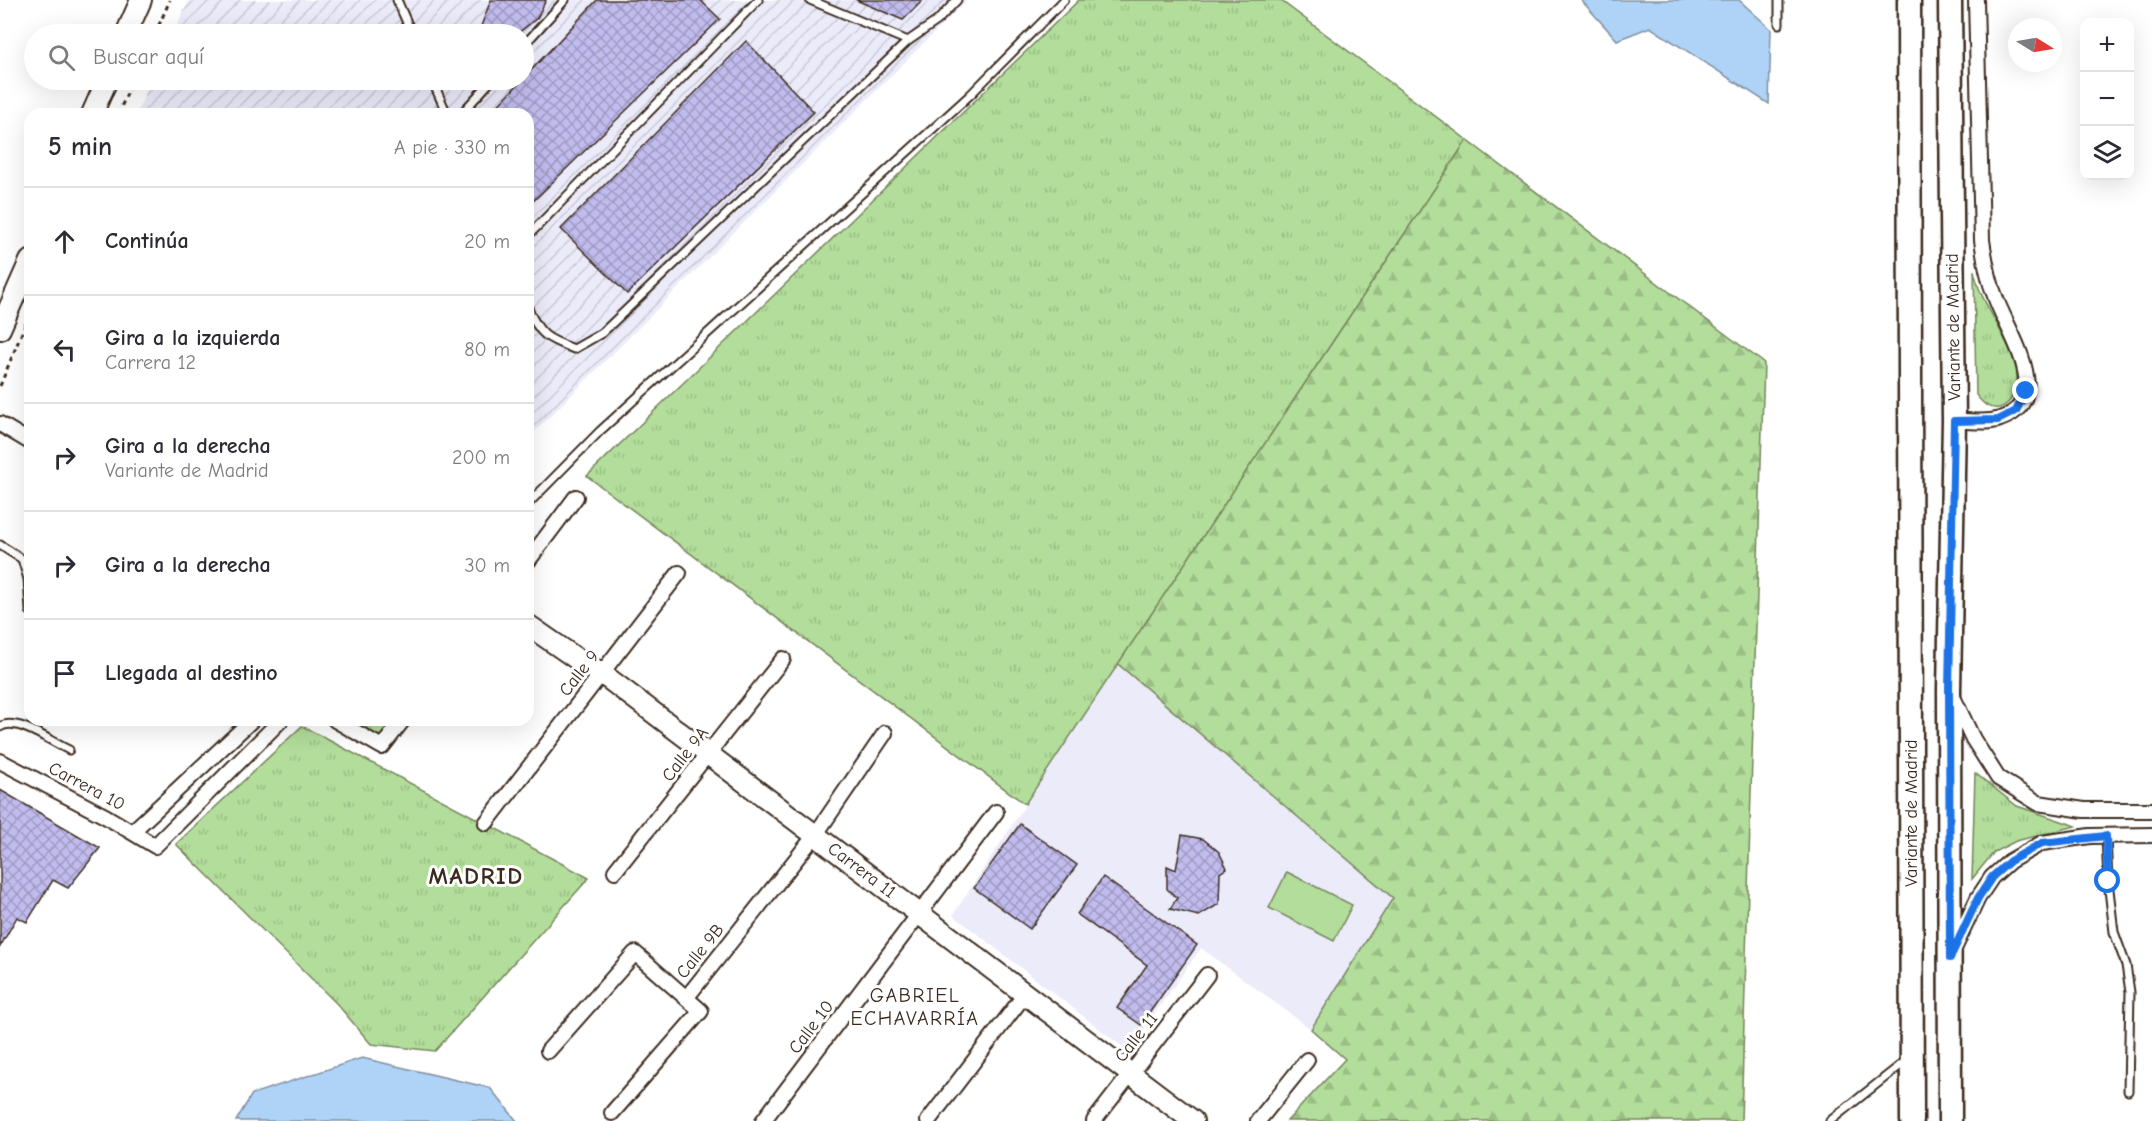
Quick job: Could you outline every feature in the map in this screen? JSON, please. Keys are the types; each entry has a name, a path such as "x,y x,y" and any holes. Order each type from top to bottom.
{"main road":[{"name":"Variante de Madrid","path":"1909,0 1912,1121"},
{"name":"Variante de Madrid","path":"1950,0 1954,421 1949,690 1950,1121"}],"street":[{"path":"130,24 141,0"},
{"path":"1954,421 1998,420 2016,411 2026,391 2026,367 1996,300 1986,271 1982,240 1976,0"},
{"path":"95,108 103,90"},
{"path":"1,326 24,274"},
{"path":"0,424 24,438"},
{"path":"534,553 576,497"},
{"name":"Calle 9","path":"486,823 679,573"},
{"name":"Carrera 11","path":"534,629 602,673 1192,1121"},
{"name":"Calle 9A","path":"615,871 783,659"},
{"path":"1949,690 1973,740 1998,778 2038,803 2084,810 2152,810"},
{"path":"133,831 241,726"},
{"name":"Carrera 10","path":"0,761 133,831 155,846 275,726"},
{"path":"345,726 382,747 398,726"},
{"name":"Calle 9B","path":"612,1113 701,1011 687,997 816,834 885,733"},
{"name":"Calle 10","path":"763,1121 996,812"},
{"path":"1950,958 1978,898 1992,877 2010,861 2042,843 2106,836 2152,835"},
{"path":"548,1051 635,953 687,997"},
{"name":"Calle 11","path":"1094,1121 1207,975"},
{"path":"928,1121 1026,993"},
{"path":"1258,1121 1307,1060"}],"lane":[{"path":"397,0 408,24"},
{"path":"534,34 565,0"},
{"path":"534,230 758,0"},
{"path":"810,0 909,41"},
{"path":"534,323 550,340 574,349 603,333 909,41 936,21 957,0"},
{"path":"534,498 600,431 970,95 1064,0"},
{"path":"1779,0 1779,24"},
{"path":"436,90 444,108"},
{"path":"466,108 483,90"},
{"path":"0,545 22,559 24,566"},
{"path":"0,727 6,723 17,724 69,750"},
{"path":"2106,836 2114,932 2126,965 2130,992 2128,1091"},
{"path":"1830,1121 1911,1057"}],"path":[{"path":"159,24 170,0"},
{"path":"121,108 129,90"},
{"path":"0,386 24,328"}],"shaded area":[{"path":"189,0 967,0 534,432 534,108 139,108 147,90 534,90 534,24 178,24"},
{"path":"1118,664 1393,898 1311,1029 1201,948 1128,1051 953,915"}],"green space":[{"path":"1079,0 1280,0 1467,140 1025,804 587,476"},
{"path":"1467,140 1764,363 1741,1121 1287,1121 1345,1059 1311,1029 1393,898 1118,664"},
{"path":"1974,270 1979,288 2006,342 2016,371 2017,384 2013,396 2007,404 1999,408 1988,407 1976,395"},
{"path":"302,726 589,878 435,1051 371,1044 337,1004 176,844"},
{"path":"352,726 388,726 376,742"},
{"path":"1975,773 2017,806 2076,826 2016,841 1994,852 1972,879"},
{"path":"1287,872 1352,905 1334,941 1269,908"}],"water":[{"path":"1581,0 1739,0 1771,29 1769,104 1650,27 1617,40"},
{"path":"362,1058 490,1088 517,1121 236,1121 252,1094"}],"building":[{"path":"491,0 546,0 537,18 530,24 482,24"},
{"path":"597,0 700,0 720,19 534,200 534,108 496,108 513,90 534,90 534,67"},
{"path":"856,0 923,0 903,20"},
{"path":"746,41 814,112 627,294 561,229"},
{"path":"0,790 100,848 68,888 53,880 27,922 17,917 0,947"},
{"path":"1020,824 1077,865 1030,929 974,888"},
{"path":"1182,835 1203,839 1219,852 1227,868 1220,873 1219,904 1199,916 1170,909 1177,898 1167,889 1167,866 1176,870"},
{"path":"1103,877 1197,945 1141,1025 1117,1008 1147,965 1077,914"}],"district":[{"name":"MADRID","path":"476,876"},
{"name":"GABRIEL ECHAVARRÍA","path":"915,1006"}],"route":[{"path":"2026,391 2016,411 1998,420 1954,421 1949,690 1950,958 1978,898 1992,877 2010,861 2042,843 2106,836 2108,881"}]}
